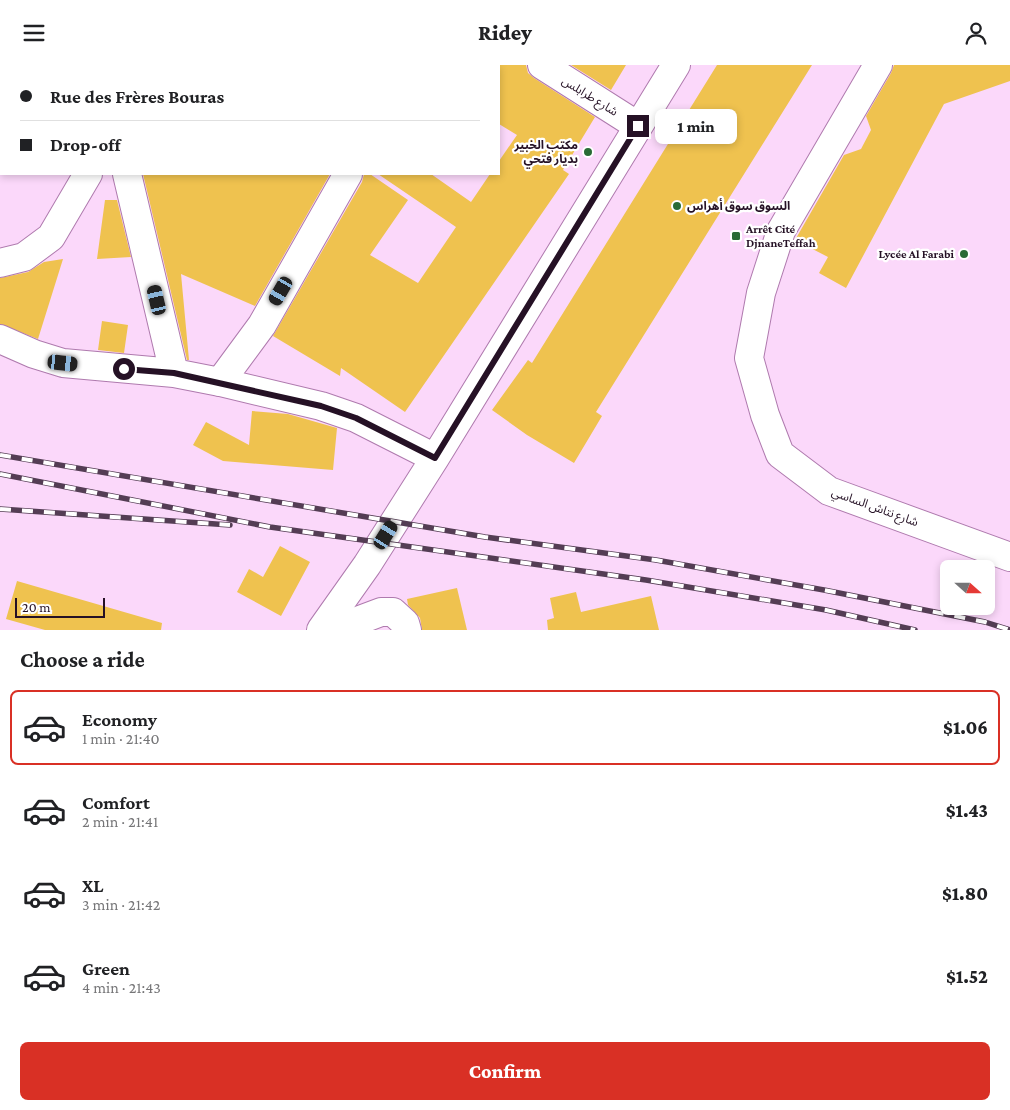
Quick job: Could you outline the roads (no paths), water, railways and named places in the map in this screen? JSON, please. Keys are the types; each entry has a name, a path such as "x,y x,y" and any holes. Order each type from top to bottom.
{"street":[{"name":"شارع طرابلس","path":"542,65 638,126"},
{"path":"321,630 368,565 676,65"},
{"name":"شارع نتاش الساسي","path":"878,65 781,231 762,293 749,358 765,415 780,454 829,491 1010,557"},
{"path":"0,263 24,257 51,237 87,175"},
{"path":"127,175 174,373"},
{"path":"220,382 262,325 347,175"},
{"path":"0,339 34,354 63,363 174,373 321,406 356,418 435,458"},
{"path":"333,630 381,612 393,613 405,623 406,630"}],"railway":[{"path":"0,455 485,537 656,560 824,590 985,622 1010,630"},
{"path":"0,474 270,527 646,580 826,610 915,630"},
{"path":"0,509 230,525"}],"place":[{"name":"مكتب الخبير بديار فتحي","path":"588,152"},
{"name":"السوق سوق أهراس","path":"677,206"},
{"name":"Arrêt Cité DjnaneTeffah","path":"736,236"},
{"name":"Lycée Al Farabi","path":"964,254"}]}
